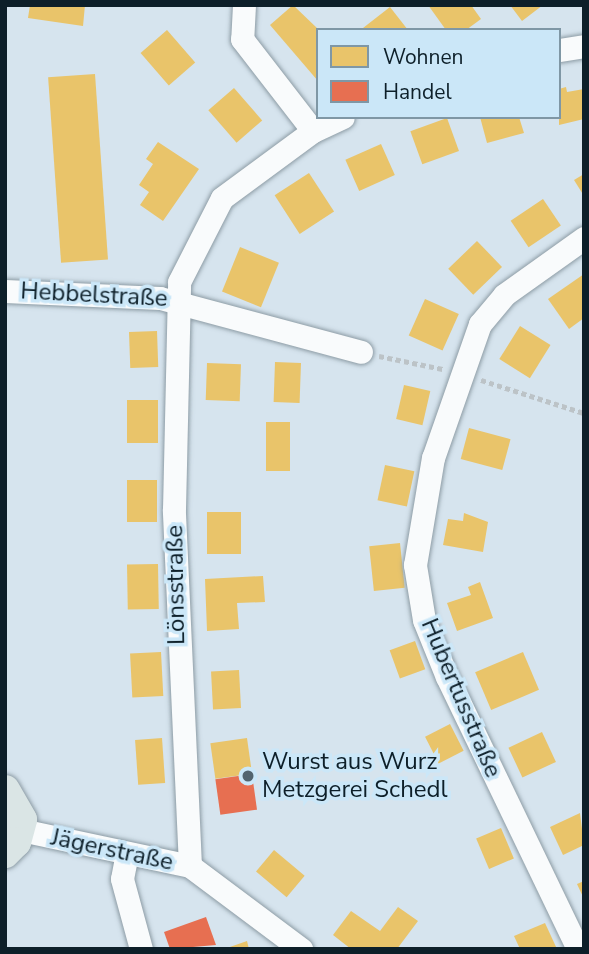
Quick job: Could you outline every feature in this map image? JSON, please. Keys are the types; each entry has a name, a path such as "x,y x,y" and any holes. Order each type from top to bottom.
{"main road":[{"path":"5,790 20,809 13,842"}],"street":[{"path":"244,5 242,39 313,131"},
{"path":"561,50 584,46"},
{"name":"Hebbelstraße","path":"5,291 177,303 180,275 222,198 313,131 339,119"},
{"name":"Hubertusstraße","path":"578,949 447,677 424,620 415,565 436,447 480,324 504,295 584,238"},
{"path":"177,303 361,352"},
{"name":"Lönsstraße","path":"177,303 174,509 190,866"},
{"name":"Jägerstraße","path":"13,842 127,853 190,866 301,949"},
{"path":"127,853 122,880 141,949"}],"building: Wohnen":[{"path":"30,5 85,5 83,26 28,18"},
{"path":"293,5 317,28 316,79 270,25"},
{"path":"428,5 471,5 481,19 469,28 445,28"},
{"path":"510,5 543,5 522,21"},
{"path":"390,7 406,28 363,28"},
{"path":"167,30 195,62 169,85 141,53"},
{"path":"95,74 108,260 61,263 48,77"},
{"path":"566,87 567,92 584,89 584,119 559,125 561,88"},
{"path":"234,88 262,120 237,143 208,110"},
{"path":"447,119 459,151 422,164 410,131"},
{"path":"481,119 520,119 524,133 487,143"},
{"path":"158,142 199,169 163,221 140,205 149,192 139,185 153,164 146,159"},
{"path":"381,144 395,175 359,191 345,160"},
{"path":"309,173 334,212 300,234 275,195"},
{"path":"584,174 584,196 574,180"},
{"path":"543,199 561,226 529,247 511,221"},
{"path":"477,241 502,267 473,295 448,269"},
{"path":"240,247 279,263 261,307 222,292"},
{"path":"584,274 584,318 569,329 548,299"},
{"path":"425,299 459,314 443,351 409,336"},
{"path":"520,326 551,345 530,378 499,359"},
{"path":"157,331 158,367 130,368 129,332"},
{"path":"275,362 301,363 300,403 274,402"},
{"path":"207,363 241,364 240,401 206,400"},
{"path":"404,385 430,391 422,425 396,419"},
{"path":"127,400 158,400 158,443 127,443"},
{"path":"266,422 290,422 290,471 266,471"},
{"path":"469,428 511,439 502,470 461,459"},
{"path":"385,465 414,471 407,506 378,500"},
{"path":"127,480 157,480 157,522 127,522"},
{"path":"207,512 241,512 241,554 207,554"},
{"path":"464,513 488,522 483,552 443,545 448,519 463,521"},
{"path":"400,543 405,588 374,591 369,546"},
{"path":"158,564 159,609 128,610 127,565"},
{"path":"263,576 265,602 237,603 239,629 207,631 205,579"},
{"path":"480,582 493,618 457,631 447,603 471,595 468,587"},
{"path":"415,641 425,669 400,678 390,650"},
{"path":"161,652 163,696 132,698 130,654"},
{"path":"523,652 539,690 491,710 475,672"},
{"path":"239,670 241,708 213,709 211,671"},
{"path":"450,724 464,751 439,763 425,737"},
{"path":"542,732 556,762 522,778 508,748"},
{"path":"162,738 165,783 138,785 135,740"},
{"path":"247,738 252,774 215,779 210,743"},
{"path":"580,813 584,845 563,855 550,827"},
{"path":"501,828 514,858 489,869 476,839"},
{"path":"274,850 305,876 287,897 256,871"},
{"path":"584,881 584,899 577,884"},
{"path":"398,907 418,921 397,949 351,949 333,935 351,911 380,931"},
{"path":"545,923 557,949 520,949 514,936"},
{"path":"247,941 249,949 227,949 227,948"}],"building: Handel":[{"path":"252,774 257,810 220,815 215,779"},
{"path":"206,917 216,945 170,949 164,932"}],"place":[{"name":"Wurst aus Wurz Metzgerei Schedl","path":"248,776"}]}
